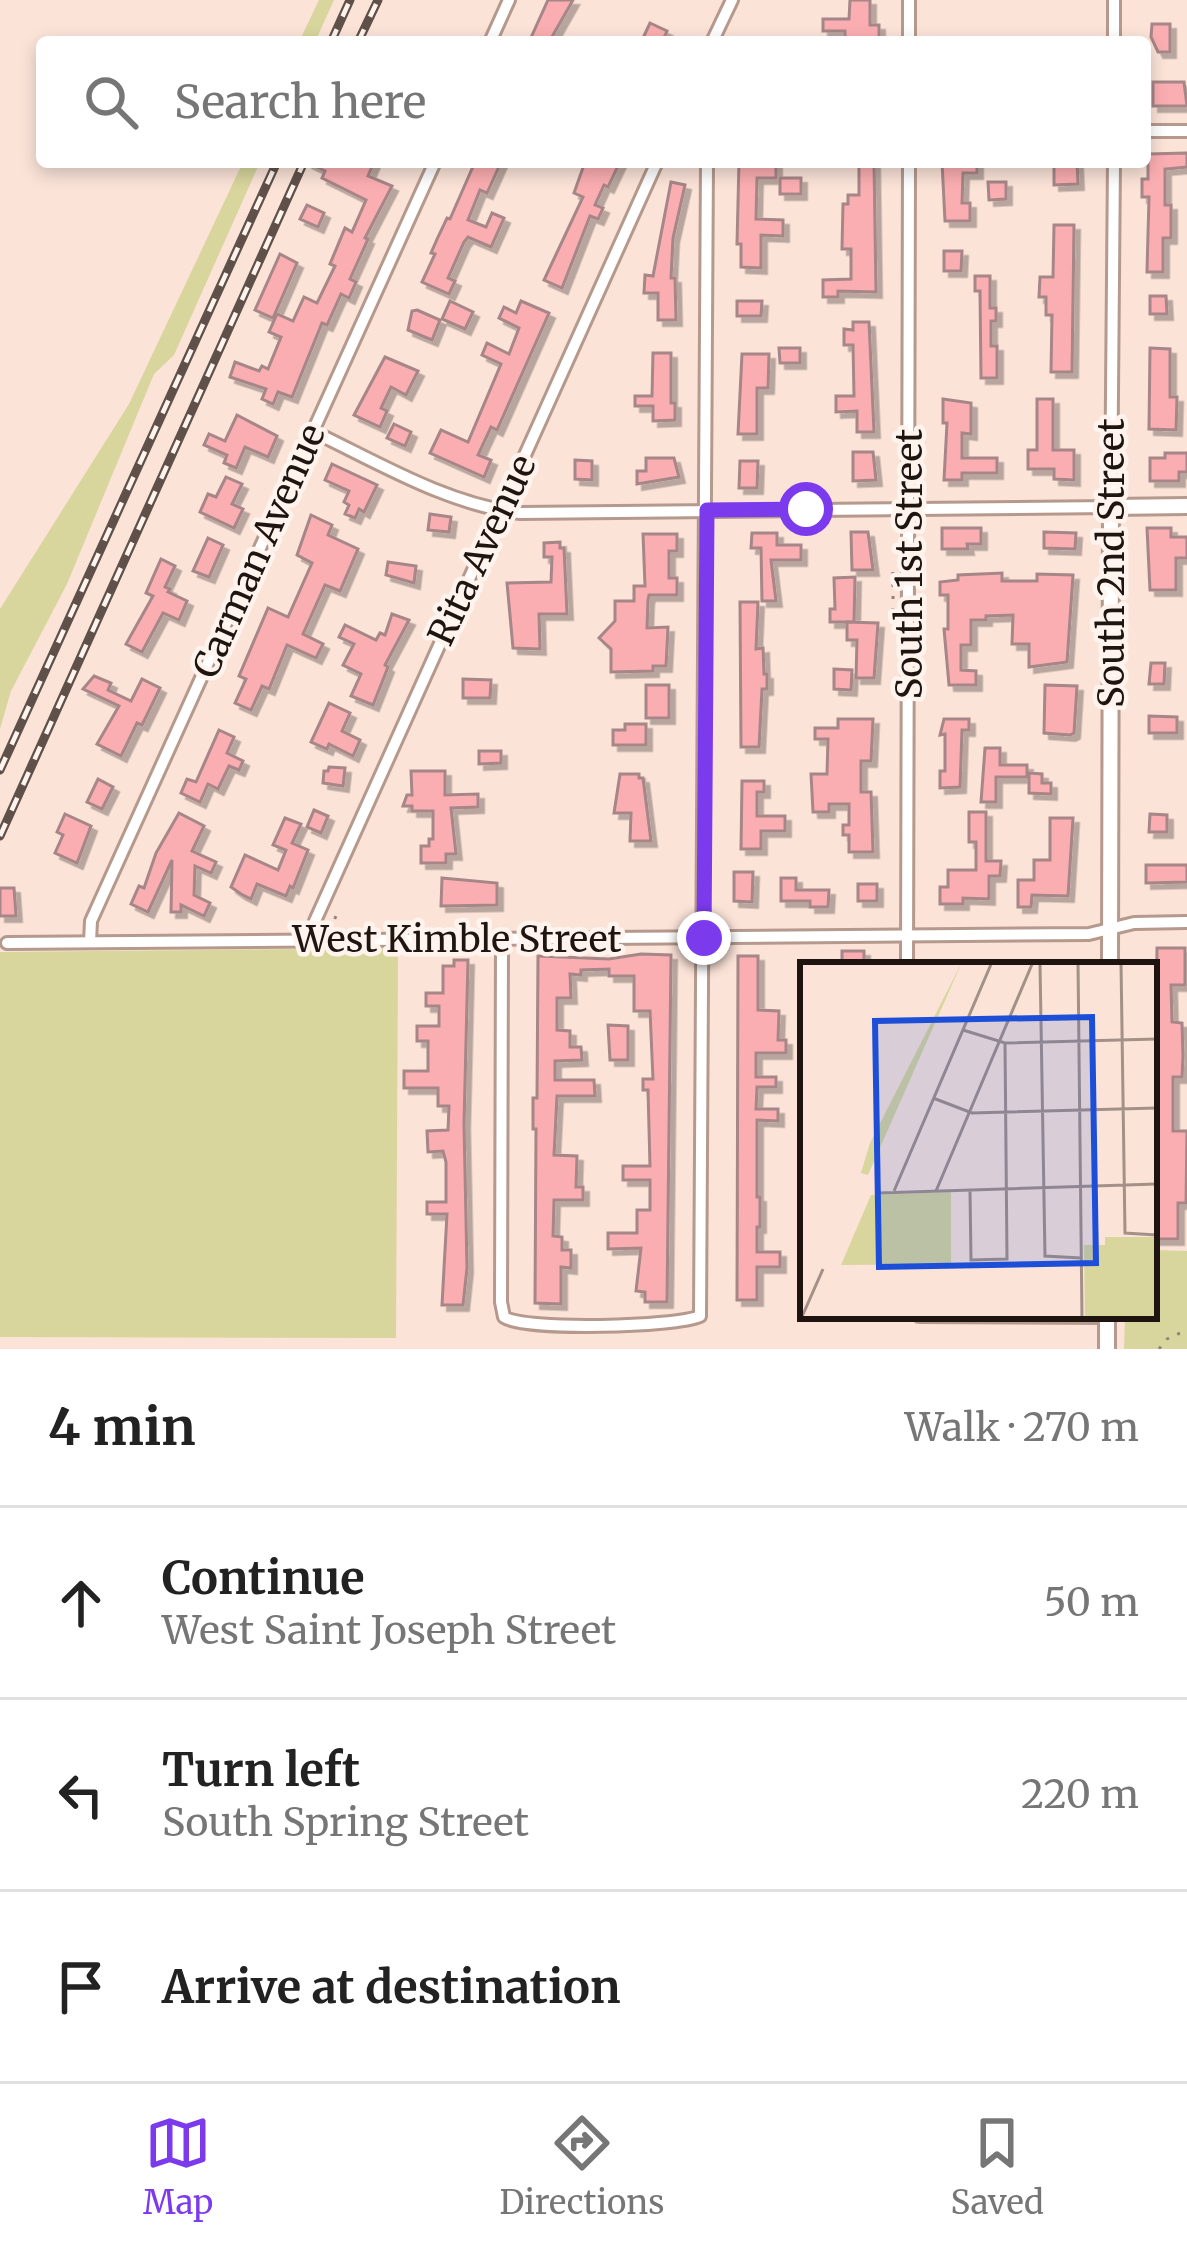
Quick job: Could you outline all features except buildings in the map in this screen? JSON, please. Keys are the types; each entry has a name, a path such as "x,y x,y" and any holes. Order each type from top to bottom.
{"street":[{"path":"493,36 509,0"},
{"path":"715,36 732,0"},
{"path":"909,0 909,36"},
{"path":"1114,0 1114,36"},
{"path":"1151,131 1187,131"},
{"name":"Carman Avenue","path":"90,942 91,921 432,168"},
{"name":"Rita Avenue","path":"316,940 315,921 324,900 654,168"},
{"path":"502,940 504,1317 514,1323 590,1324 687,1322 700,1316 707,168"},
{"name":"South 1st Street","path":"907,962 909,168"},
{"name":"South 2nd Street","path":"1110,962 1114,168"},
{"path":"312,431 395,471 500,511 1187,506"},
{"name":"West Kimble Street","path":"7,944 1089,934 1110,927 1187,922"}],"path":[{"path":"893,572 893,623"},
{"path":"330,929 339,910"},
{"path":"1159,1349 1167,1339 1187,1330"}],"shaded area":[{"path":"319,0 334,0 318,36 302,36"},
{"path":"240,168 257,168 174,355 154,374 67,584 11,691 0,729 0,609 129,404"},
{"path":"398,948 396,1338 0,1337 0,952"},
{"path":"1157,1250 1187,1251 1187,1349 1124,1349 1125,1319 1157,1319"}],"railway":[{"path":"334,36 350,0"},
{"path":"361,36 378,0"},
{"path":"0,770 274,168"},
{"path":"0,836 301,168"}],"route":[{"path":"704,938 707,510 806,509"}]}
